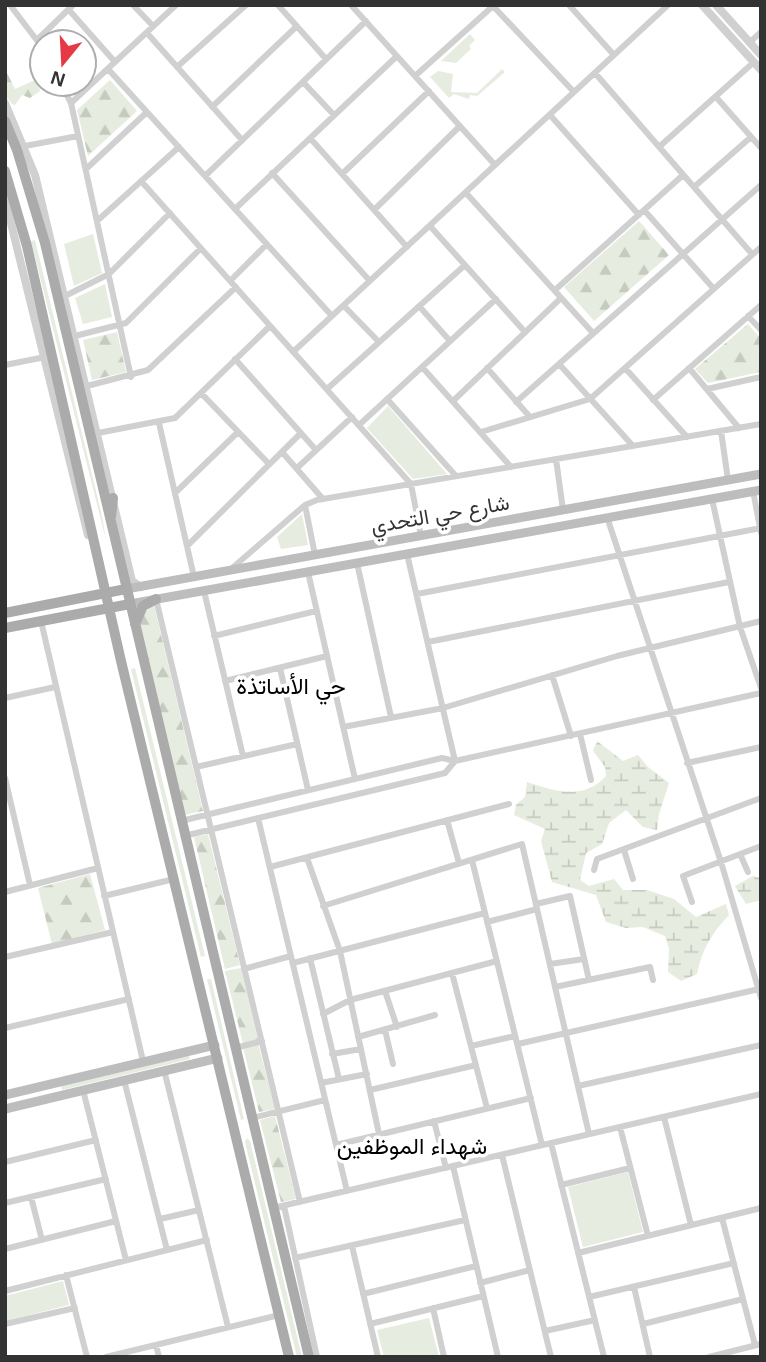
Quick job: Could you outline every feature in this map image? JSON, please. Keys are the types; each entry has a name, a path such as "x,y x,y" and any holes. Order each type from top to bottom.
{"main road":[{"path":"5,121 38,215 62,297 135,628 256,1137 278,1207 309,1357"},
{"path":"5,171 27,247 36,305 85,510 94,534 121,661 289,1357"},
{"path":"20,219 32,221 38,215"},
{"path":"27,247 37,239 45,243"},
{"name":"شارع حي التحدي","path":"126,589 761,474"},
{"name":"شارع حي التحدي","path":"130,604 757,490"},
{"path":"94,534 105,541 113,528 113,498"},
{"path":"498,522 492,530 499,538"},
{"path":"465,528 472,532 469,542"},
{"path":"389,541 384,545 384,552 393,556"},
{"path":"367,545 375,551 371,560"},
{"path":"190,577 181,586 184,591 190,593"},
{"path":"126,589 9,613 10,627 130,604"},
{"path":"135,628 140,610 156,599"},
{"path":"121,661 129,651 138,652 142,657"},
{"path":"196,965 205,967 214,960"},
{"path":"200,980 208,974 218,976"},
{"path":"5,1095 215,1045"},
{"path":"188,1051 194,1057 190,1064"},
{"path":"5,1109 218,1058"},
{"path":"59,1082 57,1087 62,1095"},
{"path":"44,1086 48,1090 47,1099"},
{"path":"234,1124 243,1126 252,1119"},
{"path":"239,1142 248,1135 256,1137"}],"street":[{"path":"10,5 29,28"},
{"path":"133,5 153,26"},
{"path":"71,103 176,5"},
{"path":"177,67 246,5"},
{"path":"278,5 326,59"},
{"path":"351,5 495,165"},
{"path":"569,5 614,55"},
{"path":"293,352 668,5"},
{"path":"702,5 761,70"},
{"path":"415,76 493,6 574,92"},
{"path":"49,28 71,7 115,62"},
{"path":"719,24 722,9"},
{"path":"722,9 761,55"},
{"path":"205,176 366,21"},
{"path":"212,107 296,26"},
{"path":"732,38 739,31"},
{"path":"749,43 761,32"},
{"path":"147,33 242,140"},
{"path":"235,209 397,56"},
{"path":"659,147 754,62"},
{"path":"108,69 332,316"},
{"path":"595,73 752,254"},
{"path":"303,82 334,115"},
{"path":"342,174 429,91"},
{"path":"716,97 761,148"},
{"path":"68,98 131,377"},
{"path":"5,103 26,146 62,297 75,336 132,581 141,587"},
{"path":"86,169 147,111"},
{"path":"550,115 714,289"},
{"path":"374,210 460,126"},
{"path":"26,146 78,136"},
{"path":"694,187 751,137"},
{"path":"310,138 407,247"},
{"path":"97,221 178,147"},
{"path":"272,173 370,281"},
{"path":"555,290 683,174"},
{"path":"141,181 411,484 421,536"},
{"path":"516,402 761,185"},
{"path":"466,192 593,334"},
{"path":"5,199 36,305 45,357 85,510 99,585 97,593 92,596"},
{"path":"62,297 108,274 170,213"},
{"path":"430,226 525,332"},
{"path":"87,386 131,377 152,367 233,284 267,244"},
{"path":"75,336 120,326 129,321 201,248"},
{"path":"481,432 590,399 760,248"},
{"path":"327,389 465,265"},
{"path":"453,401 561,298"},
{"path":"359,425 496,299"},
{"path":"344,306 379,342"},
{"path":"419,306 450,341"},
{"path":"653,400 761,306"},
{"path":"748,316 761,330"},
{"path":"98,433 175,418 270,326"},
{"path":"5,365 45,357"},
{"path":"235,359 316,450"},
{"path":"559,364 633,446"},
{"path":"422,366 511,467"},
{"path":"487,368 530,417"},
{"path":"625,368 687,437"},
{"path":"690,368 739,428"},
{"path":"707,389 761,377"},
{"path":"201,393 270,464"},
{"path":"387,399 456,476"},
{"path":"297,468 352,417"},
{"path":"159,423 187,546 190,577"},
{"path":"229,570 304,505 323,499 761,424"},
{"path":"721,431 728,480"},
{"path":"175,493 238,432"},
{"path":"187,546 301,433"},
{"path":"282,452 323,499"},
{"path":"556,459 563,510"},
{"path":"417,594 760,530 757,490"},
{"path":"181,821 442,758 455,761 672,713 761,690 740,627 712,499"},
{"path":"304,505 315,555"},
{"path":"607,517 706,818 761,999"},
{"path":"407,554 455,761"},
{"path":"357,563 391,717"},
{"path":"308,572 355,779"},
{"path":"428,642 729,582"},
{"path":"204,590 243,756"},
{"path":"156,599 300,1202"},
{"path":"214,636 316,611"},
{"path":"41,621 143,1061"},
{"path":"343,727 443,708 650,648 761,621"},
{"path":"225,681 327,656"},
{"path":"280,667 308,790"},
{"path":"552,675 571,736"},
{"path":"5,698 55,687"},
{"path":"580,734 592,780"},
{"path":"196,767 297,744"},
{"path":"687,763 761,747"},
{"path":"184,836 445,773 455,761"},
{"path":"5,778 30,885"},
{"path":"594,870 597,859 761,798"},
{"path":"270,867 509,804"},
{"path":"258,818 347,1191"},
{"path":"447,820 459,863"},
{"path":"323,906 522,844 589,1134"},
{"path":"692,902 683,876 761,846"},
{"path":"624,850 633,879"},
{"path":"740,854 748,872"},
{"path":"307,858 340,951 379,1135"},
{"path":"472,860 542,1145"},
{"path":"5,892 98,867"},
{"path":"104,896 175,879"},
{"path":"487,922 570,896 589,980"},
{"path":"244,969 310,958 485,913"},
{"path":"5,957 113,932"},
{"path":"310,958 339,1079"},
{"path":"550,964 584,958"},
{"path":"323,1014 351,1000 497,961"},
{"path":"555,988 650,967 653,981"},
{"path":"452,973 487,1108"},
{"path":"518,1044 759,989"},
{"path":"385,991 397,1027"},
{"path":"5,1028 129,999"},
{"path":"358,1037 435,1015"},
{"path":"386,1030 393,1063"},
{"path":"471,1046 515,1035"},
{"path":"235,1048 262,1041"},
{"path":"578,1086 761,1045"},
{"path":"332,1054 361,1049"},
{"path":"370,1090 476,1065"},
{"path":"164,1070 228,1327"},
{"path":"321,1083 367,1074"},
{"path":"124,1080 167,1250"},
{"path":"83,1090 126,1260"},
{"path":"317,1357 295,1258 278,1207 761,1094"},
{"path":"336,1145 531,1098"},
{"path":"252,1119 325,1100"},
{"path":"664,1117 691,1225"},
{"path":"434,1121 465,1220 498,1357"},
{"path":"620,1127 648,1236"},
{"path":"5,1162 96,1140"},
{"path":"551,1143 604,1357"},
{"path":"502,1155 551,1357"},
{"path":"561,1185 631,1168"},
{"path":"5,1203 106,1179"},
{"path":"31,1197 42,1240"},
{"path":"578,1253 761,1208"},
{"path":"160,1219 199,1210"},
{"path":"709,1357 758,1345 722,1218"},
{"path":"295,1258 465,1220"},
{"path":"5,1249 116,1221"},
{"path":"5,1290 207,1240"},
{"path":"352,1245 378,1357"},
{"path":"589,1297 734,1263"},
{"path":"363,1294 476,1266"},
{"path":"480,1283 530,1270"},
{"path":"66,1275 87,1357"},
{"path":"634,1287 650,1357"},
{"path":"370,1324 483,1296"},
{"path":"642,1324 743,1299"},
{"path":"5,1324 75,1308"},
{"path":"433,1308 444,1357"},
{"path":"106,1357 279,1315"},
{"path":"545,1331 595,1320"},
{"path":"156,1345 159,1357"}],"green space":[{"path":"470,34 475,40 469,46 471,49 456,63 441,61"},
{"path":"502,69 505,72 477,96 470,95 469,99 454,94 449,98 430,77 438,71 453,74 451,92 477,93"},
{"path":"7,73 15,89 28,83 28,97 22,95 15,105 5,95"},
{"path":"110,80 137,111 88,156 77,110 90,98 98,98 98,91"},
{"path":"639,221 669,255 594,321 564,287"},
{"path":"93,234 102,273 74,286 64,244"},
{"path":"35,240 102,516 106,540 31,241"},
{"path":"105,284 112,317 83,324 75,298"},
{"path":"748,324 761,339 761,372 708,383 695,369"},
{"path":"117,332 126,372 92,380 83,340"},
{"path":"388,406 447,474 413,479 367,428"},
{"path":"302,514 308,545 281,549 277,537"},
{"path":"154,605 203,811 184,815 139,624 143,614"},
{"path":"135,668 205,956 201,957 131,669"},
{"path":"597,741 623,761 638,755 648,767 669,783 657,830 643,827 626,810 609,823 602,844 586,853 580,880 589,886 614,879 623,890 647,890 674,899 696,917 726,904 729,915 708,942 697,974 681,981 668,972 669,948 665,936 643,927 626,928 606,922 596,895 552,882 541,841 545,829 514,815 516,805 525,797 527,782 568,792 588,789 606,776 605,767 593,751"},
{"path":"208,834 240,965 225,969 194,837"},
{"path":"90,874 105,930 52,944 38,888"},
{"path":"753,876 761,878 761,900 746,904 735,886"},
{"path":"241,968 258,1040 243,1044 225,971"},
{"path":"207,979 211,979 244,1119 241,1120"},
{"path":"258,1043 275,1109 259,1112 243,1047"},
{"path":"189,1055 190,1059 62,1090 61,1086"},
{"path":"275,1116 296,1199 281,1202 260,1120"},
{"path":"247,1138 250,1141 302,1357 297,1357 245,1142"},
{"path":"628,1172 643,1232 583,1247 568,1187"},
{"path":"63,1281 69,1305 5,1321 5,1296"},
{"path":"429,1318 439,1357 384,1357 377,1330"}],"district":[{"name":"حي الأساتذة","path":"291,686"},
{"name":"شهداء الموظفين","path":"412,1146"}]}
